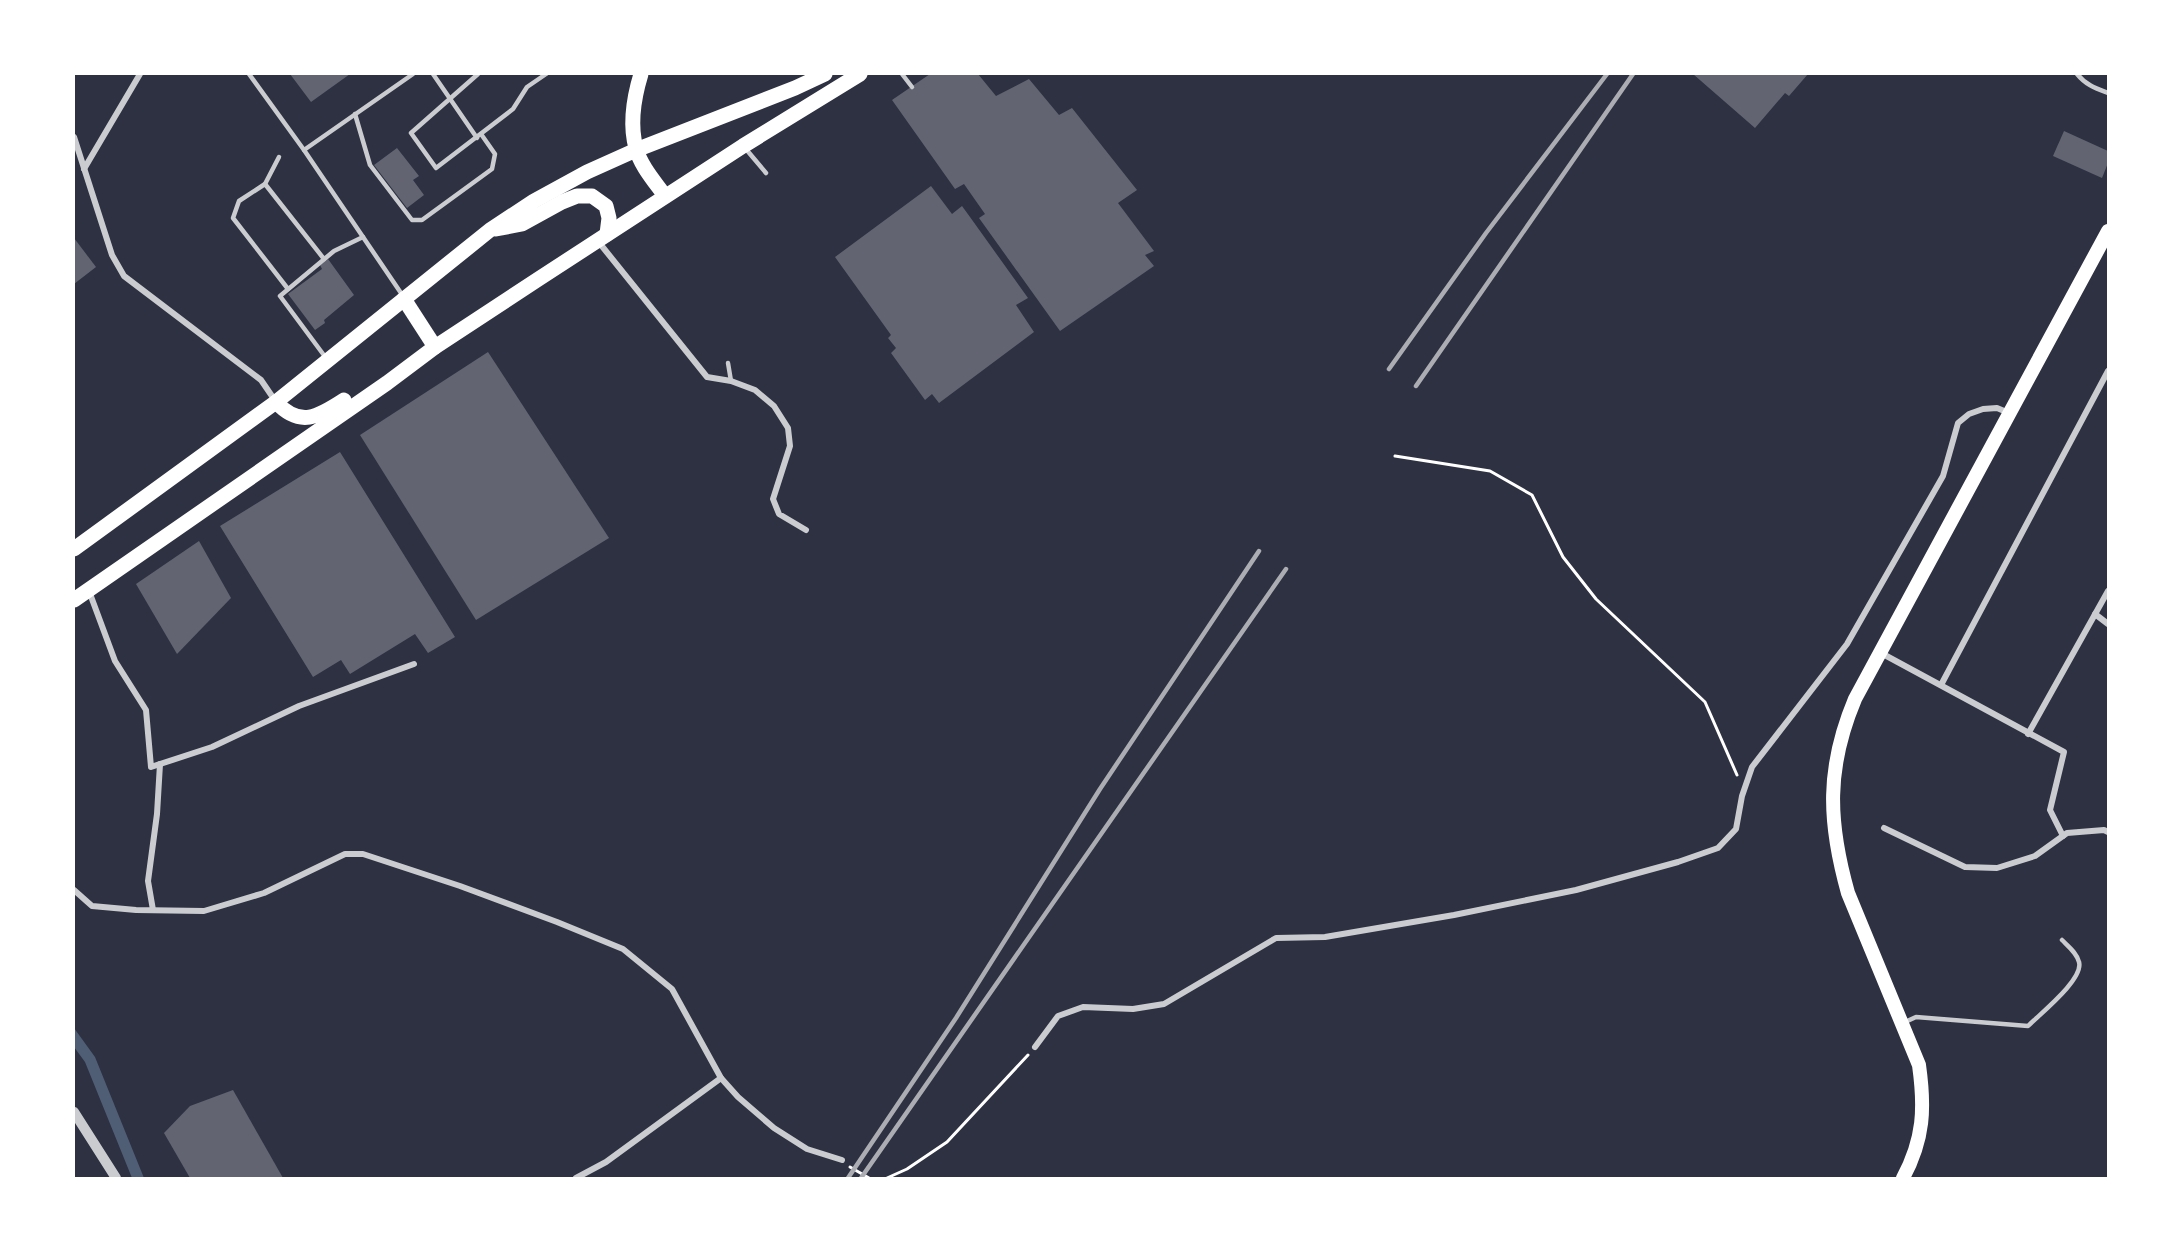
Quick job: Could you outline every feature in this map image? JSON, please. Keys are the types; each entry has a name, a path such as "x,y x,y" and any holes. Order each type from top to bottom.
{"highway":[{"path":"641,74 633,106 636,150 665,196"},
{"path":"74,549 276,402 490,230 534,201 587,172 636,150 825,74"},
{"path":"74,600 387,383 435,347 665,196 860,74"},
{"path":"490,230 522,224 577,196 592,196 606,206 609,218 602,237"},
{"path":"404,298 435,347"},
{"path":"276,402 284,411 293,415 304,418 313,417 329,410 368,384 387,383"}],"main road":[{"path":"1904,1179 1917,1146 1923,1122 1923,1094 1919,1065 1848,893 1836,842 1832,801 1834,769 1842,734 1855,699 2109,231"}],"street":[{"path":"84,169 140,74"},
{"path":"74,137 112,255 124,276 261,380 276,402"},
{"path":"602,237 707,377 731,381 755,390 774,406 788,428 790,446 773,500 779,514 806,530"},
{"path":"1941,685 2109,371"},
{"path":"1035,1047 1058,1016 1083,1007 1133,1009 1164,1004 1276,938 1325,937 1454,915 1576,890 1718,848 1736,829 1744,790 1752,767 1847,644 1943,476 1958,423 1969,414 1983,410 1998,408 2009,413"},
{"path":"89,590 115,661 146,710 151,767 212,747 299,706 414,664"},
{"path":"2028,734 2109,591"},
{"path":"2095,614 2109,624"},
{"path":"1881,653 2064,752 2050,810 2063,837"},
{"path":"153,910 148,881 157,814 160,764"},
{"path":"1884,828 1965,867 1987,868 1997,868 2035,856 2067,834 2109,832"},
{"path":"74,891 92,906 204,911 264,893 345,854 363,854 460,886 623,949 672,989 721,1078 738,1097 774,1128 807,1149 842,1160"},
{"path":"576,1179 606,1162 721,1078"},
{"path":"74,1112 116,1179"}],"lane":[{"path":"249,74 304,150 404,298"},
{"path":"304,150 413,74"},
{"path":"355,114 370,165 412,220 422,220 492,169 495,154 450,98 434,74"},
{"path":"478,74 411,133 436,168 513,109 527,87 546,74"},
{"path":"902,74 912,87"},
{"path":"2077,74 2094,88 2109,93"},
{"path":"744,146 766,173"},
{"path":"279,157 265,184 239,201 233,218 288,290"},
{"path":"265,184 324,259"},
{"path":"328,360 279,296 334,251 363,237"},
{"path":"728,363 731,381"},
{"path":"1902,1023 1916,1017 2028,1026 2075,980 2080,969 2079,959 2062,940"}],"path":[{"path":"1395,456 1490,471 1532,495 1563,557 1596,599 1705,702 1744,790"},
{"path":"887,1179 907,1169 947,1142 1035,1047"},
{"path":"842,1160 869,1179"}],"water":[{"path":"74,1028 95,1057 144,1178 132,1178 85,1062 74,1047"}],"building":[{"path":"290,74 350,74 311,102"},
{"path":"930,74 978,74 996,96 1029,79 1059,115 1072,108 1137,190 1118,203 1154,251 1145,255 1154,266 1060,331 979,218 985,214 964,184 955,189 892,100"},
{"path":"1693,74 1808,74 1789,96 1785,93 1755,128"},
{"path":"2064,131 2108,151 2108,163 2102,178 2053,156"},
{"path":"397,148 419,176 413,180 424,195 407,208 374,165"},
{"path":"931,186 952,214 962,206 1028,298 1016,305 1034,332 939,403 932,394 925,400 891,353 896,348 888,338 891,335 835,257"},
{"path":"74,238 96,267 74,284"},
{"path":"328,259 354,295 315,330 288,294 322,269 320,265"},
{"path":"488,352 609,538 476,620 360,435"},
{"path":"340,452 455,637 428,653 415,634 350,674 341,660 313,677 220,526"},
{"path":"199,541 231,598 177,654 136,584"},
{"path":"233,1090 283,1178 190,1178 164,1133 190,1106"}],"railway":[{"path":"1389,369 1486,233 1607,74"},
{"path":"1416,386 1633,74"},
{"path":"848,1178 956,1018 1100,789 1259,551"},
{"path":"861,1178 1286,569"}]}
